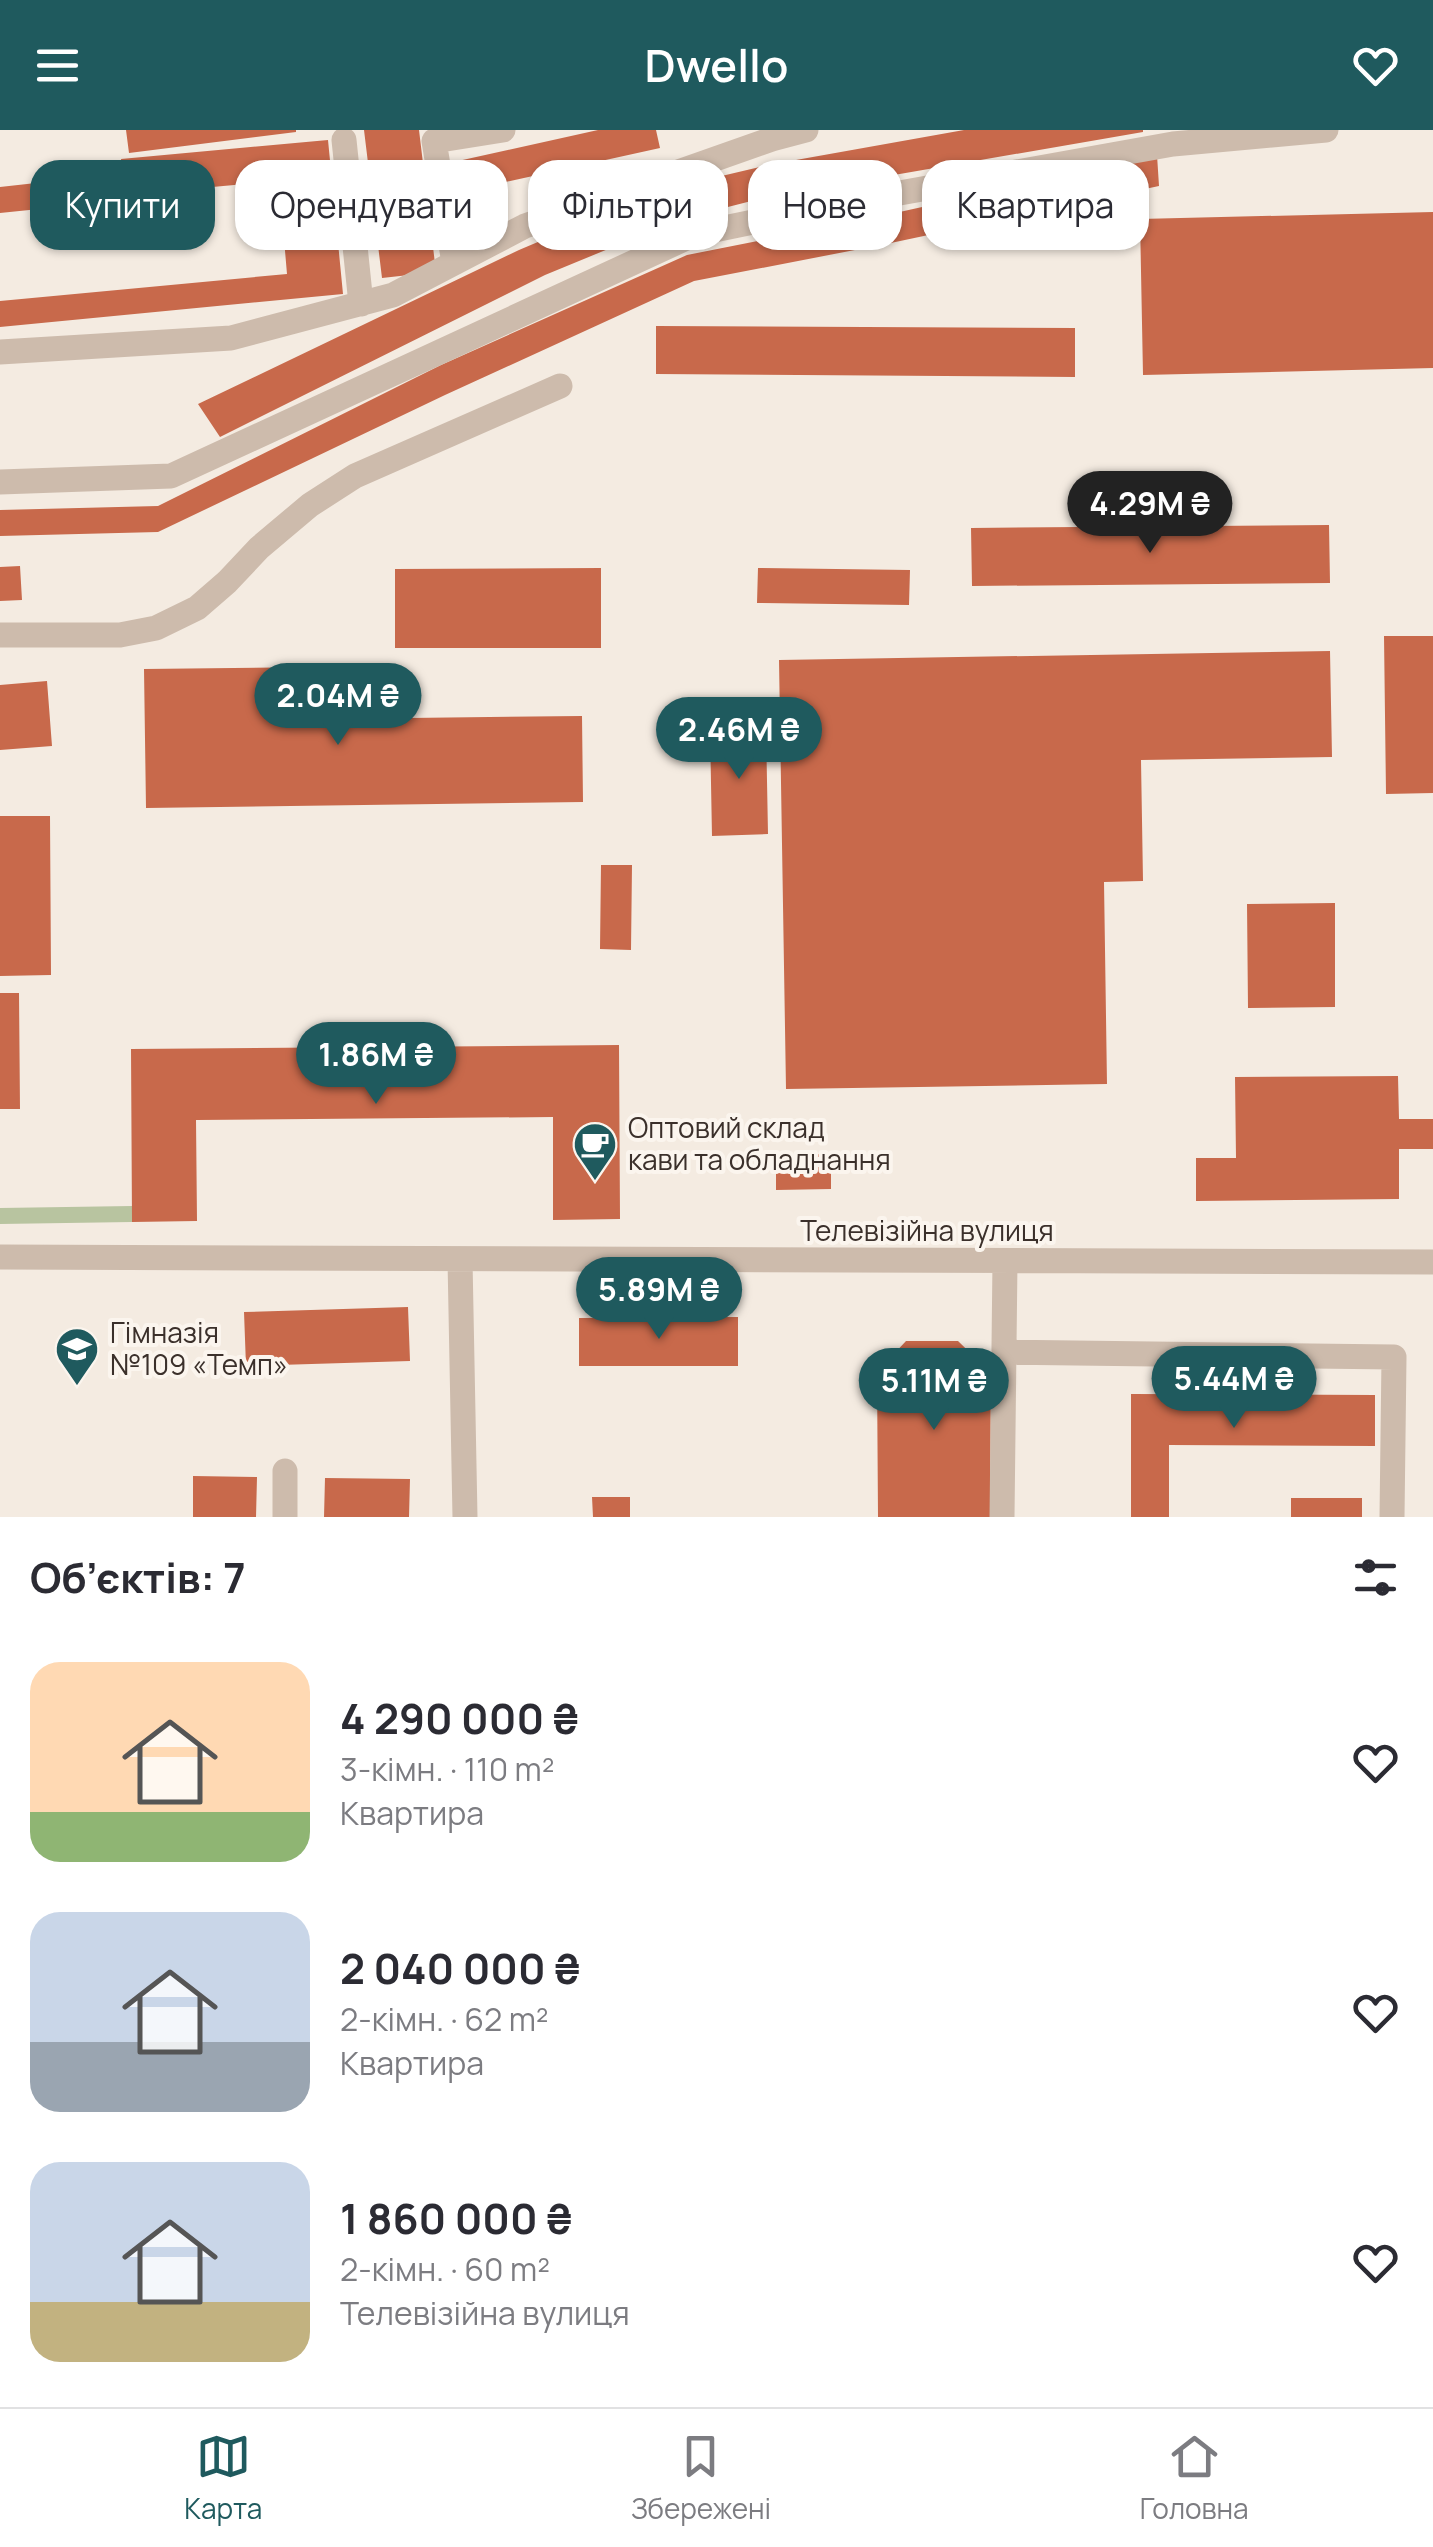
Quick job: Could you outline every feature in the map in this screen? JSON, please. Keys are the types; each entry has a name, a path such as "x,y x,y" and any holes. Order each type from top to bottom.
{"street":[{"path":"454,263 434,141 502,130"},
{"path":"0,352 231,338 393,295 525,226 771,134 806,130"},
{"path":"0,482 171,476 695,234 1173,144 1326,130"},
{"path":"344,140 360,304"},
{"path":"0,635 120,634 156,628 198,608 310,505 355,476 560,386"},
{"name":"Телевізійна вулиця","path":"0,1257 1433,1262"},
{"path":"460,1260 464,1517"},
{"path":"1002,1517 1005,1261"},
{"path":"1004,1352 1394,1357 1392,1517"},
{"path":"284,1517 285,1471"}],"green space":[{"path":"132,1206 132,1222 0,1224 0,1208"}],"building":[{"path":"126,130 296,130 296,132 129,153"},
{"path":"364,130 419,130 423,160 368,160"},
{"path":"598,130 656,130 660,148 606,160 528,160 528,177 508,182 508,160 463,160"},
{"path":"964,130 1143,130 981,160 922,160 922,170 902,174 902,160 796,160"},
{"path":"328,140 330,160 235,160 235,185 215,187 215,160 121,159"},
{"path":"1157,155 1159,186 1149,188 1149,160 1134,160"},
{"path":"748,170 748,202 728,207 728,174"},
{"path":"30,184 30,210 0,213 0,187"},
{"path":"922,207 922,236 902,241 902,211"},
{"path":"1433,212 1433,368 1143,375 1141,250 1149,250 1149,219"},
{"path":"748,243 748,250 855,250 694,281 158,532 0,536 0,510 158,506 441,365 687,255 728,250"},
{"path":"528,246 528,250 606,250 545,275 220,437 198,404"},
{"path":"285,250 339,250 343,294 0,327 0,301 287,274"},
{"path":"379,250 433,250 436,272 382,278"},
{"path":"656,326 1075,328 1075,377 656,374"},
{"path":"1329,525 1330,583 972,586 971,528"},
{"path":"20,566 22,600 0,601 0,567"},
{"path":"601,568 601,648 395,648 395,569"},
{"path":"758,568 910,570 909,605 757,603"},
{"path":"1384,636 1433,636 1433,793 1386,794"},
{"path":"1330,651 1332,757 1141,760 1143,881 1104,882 1107,1084 786,1089 779,660"},
{"path":"325,667 326,719 582,716 583,802 146,808 144,669"},
{"path":"47,681 52,746 0,750 0,685"},
{"path":"766,728 768,834 712,836 710,729"},
{"path":"0,816 50,816 51,975 0,976"},
{"path":"601,865 632,865 631,950 600,949"},
{"path":"1335,903 1335,1007 1248,1008 1247,904"},
{"path":"0,993 19,993 20,1109 0,1109"},
{"path":"619,1045 620,1219 553,1220 553,1117 196,1120 197,1221 132,1222 131,1049"},
{"path":"1398,1076 1399,1119 1433,1119 1433,1149 1399,1149 1399,1199 1196,1201 1196,1158 1236,1158 1235,1077"},
{"path":"831,1154 831,1189 776,1190 776,1155"},
{"path":"408,1307 410,1361 246,1366 244,1312"},
{"path":"738,1317 738,1366 579,1366 579,1318"},
{"path":"906,1341 958,1341 991,1373 990,1517 878,1517 877,1372"},
{"path":"1131,1394 1375,1395 1375,1446 1169,1445 1169,1517 1131,1517"},
{"path":"193,1476 257,1477 256,1517 193,1517"},
{"path":"325,1478 410,1479 409,1517 324,1517"},
{"path":"592,1497 630,1497 630,1517 593,1517"},
{"path":"1291,1498 1362,1498 1362,1517 1291,1517"}],"place":[{"name":"Оптовий склад кави та обладнання","path":"595,1182"},
{"name":"Гімназія №109 «Темп»","path":"77,1387"}]}
